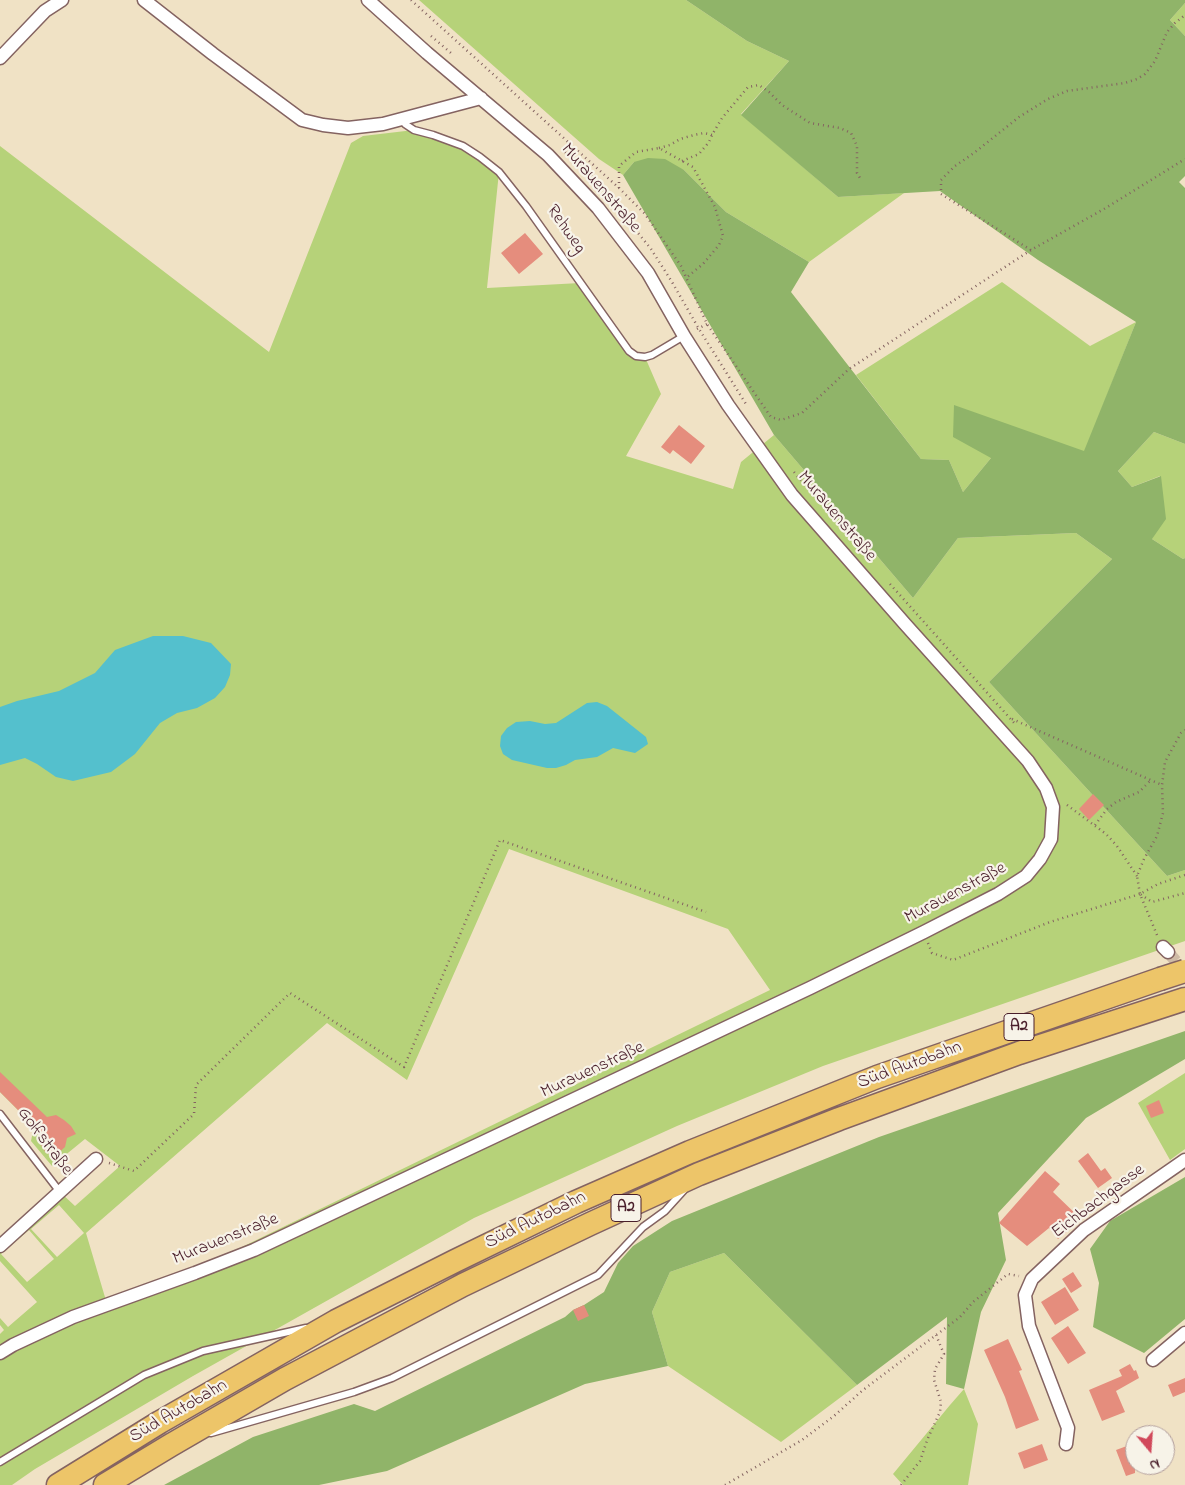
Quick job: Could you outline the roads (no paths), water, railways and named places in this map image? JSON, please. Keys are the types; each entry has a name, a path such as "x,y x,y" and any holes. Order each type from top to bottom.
{"highway":[{"name":"Süd Autobahn","path":"58,1485 160,1422 336,1321 567,1206 690,1152 877,1077 1185,970"},
{"name":"Süd Autobahn","path":"105,1485 286,1379 463,1285 699,1174 839,1119 1001,1060 1182,1000"}],"street":[{"path":"0,58 45,11 62,0"},
{"path":"144,0 302,120 323,126 348,128 383,124 481,98"},
{"name":"Murauenstraße","path":"0,1353 73,1317 254,1250 924,932 998,894 1026,876 1040,859 1051,839 1053,807 1046,788 1028,761 792,495 728,405 684,336 648,273 598,208 548,155 368,0"},
{"name":"Golfstraße","path":"0,1246 96,1159"},
{"name":"Eichbachgasse","path":"1066,1444 1068,1428 1029,1326 1025,1295 1032,1279 1084,1230 1185,1160"},
{"path":"1154,1360 1185,1333"}],"lane":[{"name":"Rehweg","path":"402,119 405,124 414,130 463,146 499,172 526,206 629,351 636,356 645,357 652,355 684,336"},
{"name":"Golfstraße","path":"0,1114 60,1192"},
{"path":"208,1434 354,1392 392,1378 598,1275 643,1227 665,1211 699,1174"},
{"path":"0,1462 144,1375 204,1351 336,1321"},
{"path":"171,1445 199,1436"}],"water":[{"path":"153,636 183,636 211,643 231,664 230,675 225,687 215,698 197,708 177,713 160,723 135,754 111,772 73,781 56,777 25,758 0,765 0,707 59,691 95,673 115,650"},
{"path":"597,702 607,706 646,737 648,744 635,753 613,748 597,757 575,760 556,768 547,768 512,760 503,754 500,746 501,736 507,728 516,722 556,723 587,703"}],"tunnel":[{"path":"1168,952 1185,972"}]}
